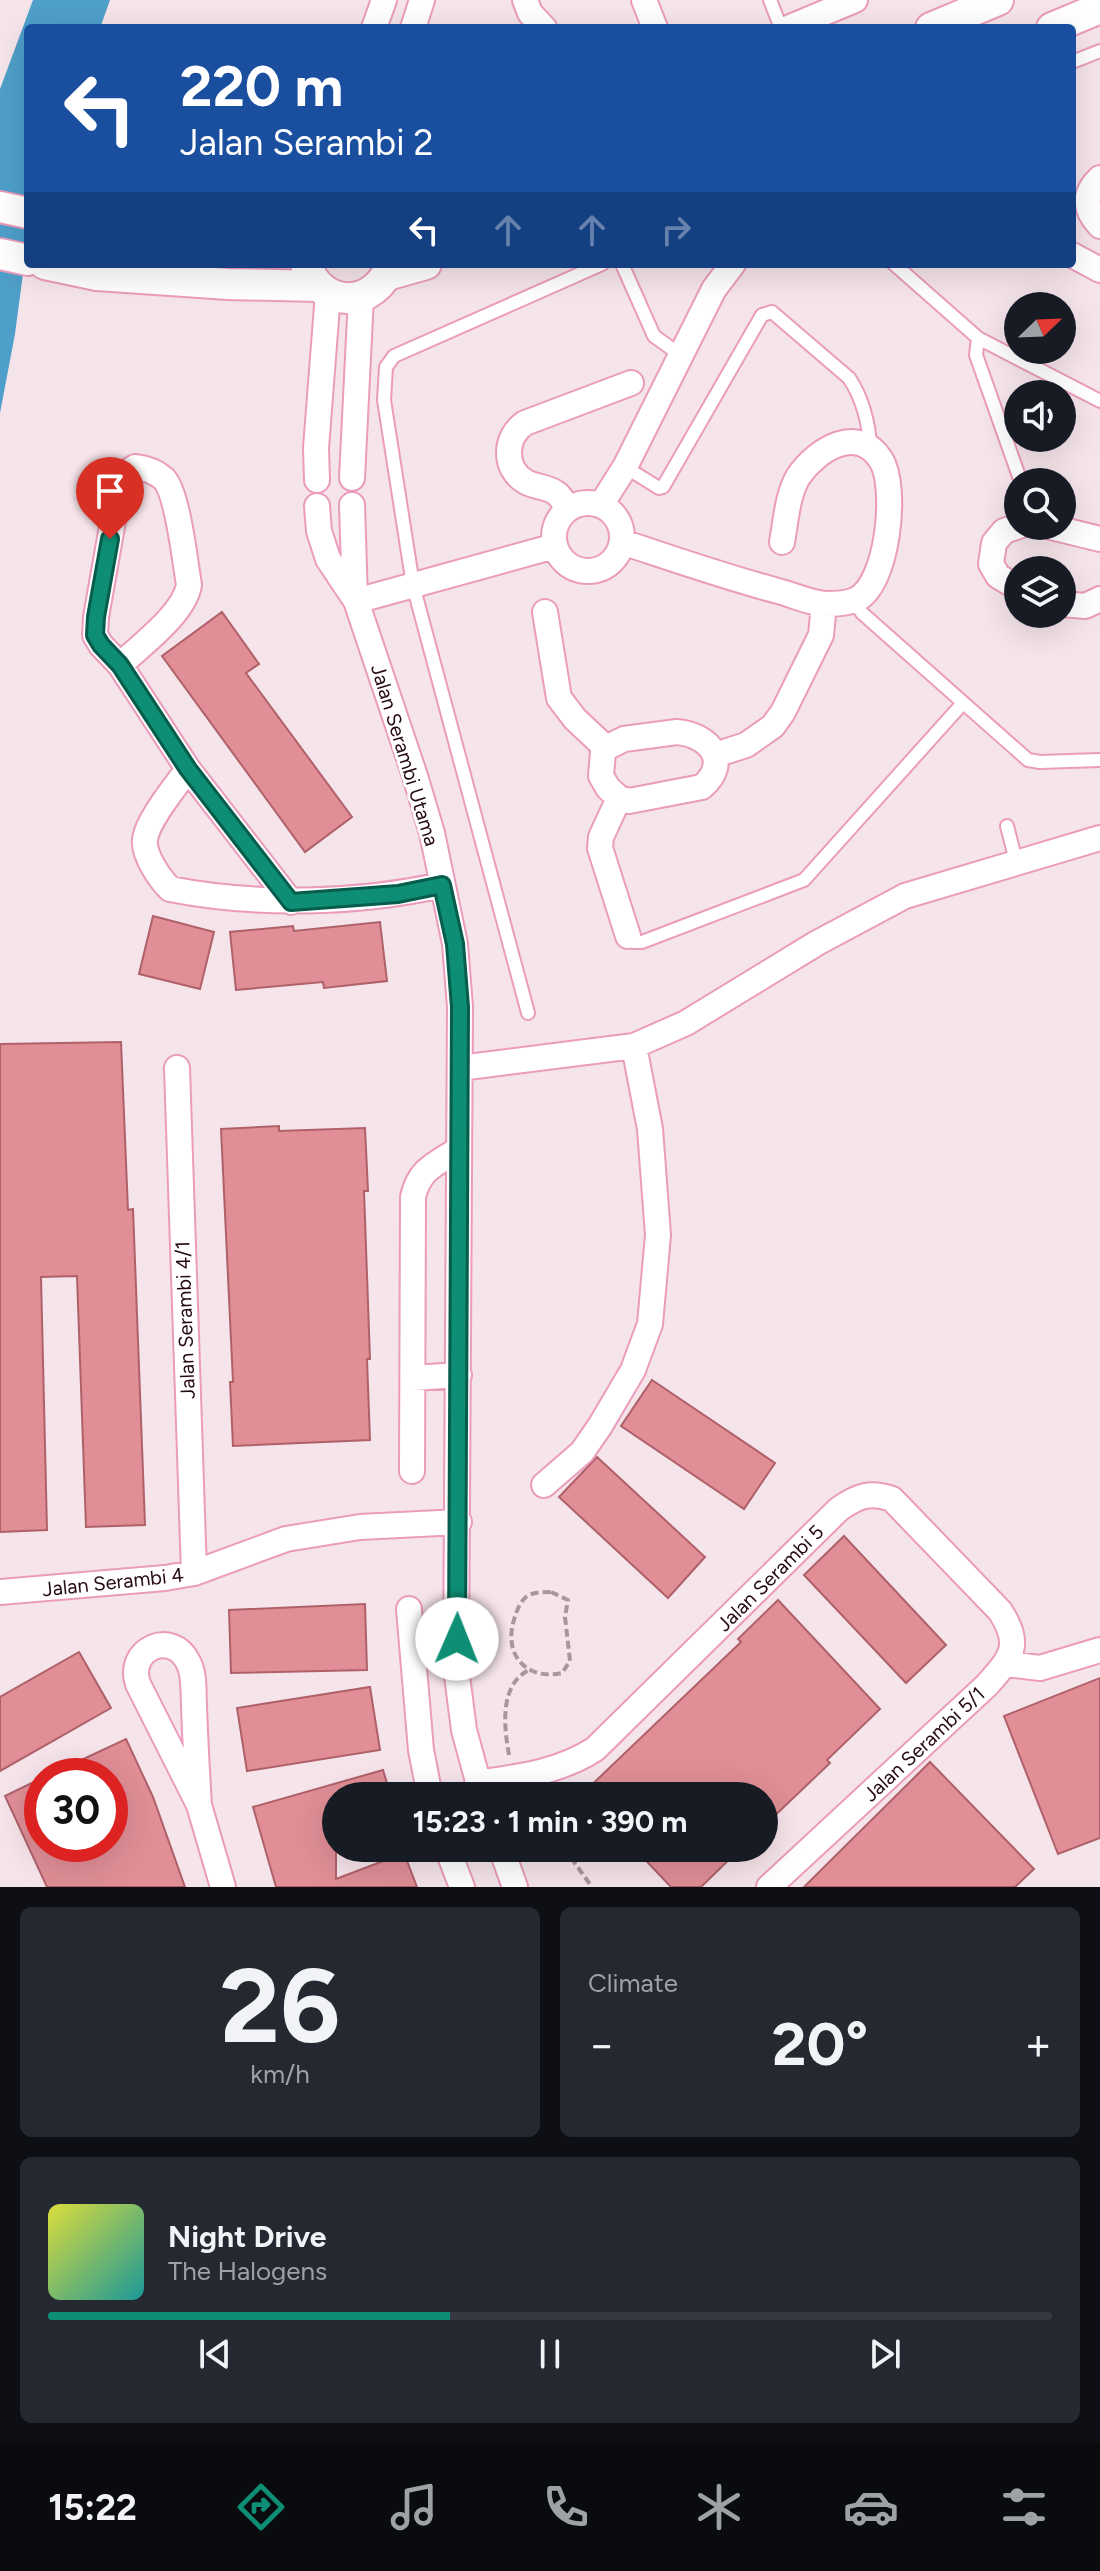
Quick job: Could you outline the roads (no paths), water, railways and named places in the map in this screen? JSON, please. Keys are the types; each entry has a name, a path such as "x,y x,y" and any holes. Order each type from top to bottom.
{"street":[{"path":"375,24 384,0"},
{"path":"414,24 422,0"},
{"path":"525,0 530,13 540,24"},
{"path":"644,0 653,24"},
{"path":"798,24 855,0"},
{"path":"941,24 998,0"},
{"path":"1062,24 1100,8"},
{"path":"1086,215 1088,193 1100,178"},
{"path":"0,207 24,212"},
{"path":"0,254 24,259"},
{"path":"1076,257 1100,270"},
{"path":"64,268 97,275 228,284 317,281 338,297 361,297 380,285 389,270"},
{"path":"601,505 625,467 714,289 730,268"},
{"path":"317,281 317,480"},
{"path":"352,478 361,297"},
{"path":"567,509 554,491 528,484 518,477 509,458 513,434 525,423 631,383"},
{"path":"622,542 824,604 854,601 866,594 883,559 889,496 887,474 870,446 854,441 835,444 822,451 799,477 791,492 782,542"},
{"path":"120,665 167,621 187,597 189,585 177,512 170,491 166,480 148,468 135,467 125,474 119,487 95,635 120,665 188,769 291,902"},
{"path":"589,503 611,511 621,531 622,542 611,562 602,568 581,571 562,560 555,546 554,528 567,509 589,503"},
{"name":"Jalan Serambi Utama","path":"352,505 356,601"},
{"name":"Jalan Serambi Utama","path":"317,506 319,531 328,559 356,601 415,776 432,833 455,944 460,1007 456,1668 464,1730 478,1782"},
{"path":"1004,531 994,543 991,564 1004,580"},
{"path":"1076,533 1100,539"},
{"path":"356,601 555,546"},
{"path":"1076,605 1085,606 1100,599"},
{"path":"715,755 746,745 773,726 821,635 824,604"},
{"path":"545,612 559,698 575,719 606,748"},
{"path":"677,732 698,736 715,755 716,769 702,787 629,801 619,798 601,776 606,748 624,739 677,732"},
{"path":"188,769 145,837 145,847 162,881 170,889 291,902 398,894 442,885"},
{"path":"619,798 601,837 600,848 628,936"},
{"path":"460,1068 634,1046 686,1023 817,943 905,896 1100,838"},
{"path":"544,1485 582,1452 600,1426 633,1370 650,1324 658,1235 650,1129 634,1046"},
{"name":"Jalan Serambi 4/1","path":"177,1068 194,1573"},
{"path":"412,1471 413,1197 416,1182 426,1170 459,1149"},
{"path":"413,1378 459,1375"},
{"name":"Jalan Serambi 5","path":"502,1782 559,1768 595,1749 839,1509 856,1498 875,1493 892,1499 905,1510 1000,1611 1010,1627 1012,1647 1006,1664"},
{"name":"Jalan Serambi 4","path":"0,1592 165,1578 194,1573 286,1539 360,1527 459,1522"},
{"path":"409,1609 421,1750 427,1782"},
{"path":"199,1805 192,1670 181,1650 158,1646 144,1653 134,1673 199,1805 223,1887"},
{"path":"1006,1664 1040,1668 1100,1650"},
{"name":"Jalan Serambi 5/1","path":"769,1887 1006,1664"},
{"path":"414,1675 456,1668"},
{"path":"452,1862 462,1887"},
{"path":"506,1862 515,1887"}],"lane":[{"path":"770,0 779,24"},
{"path":"1076,60 1100,51"},
{"path":"528,1013 413,585 384,400 386,367 394,356 593,268"},
{"path":"624,268 654,336 682,356"},
{"path":"899,268 978,338 1100,401"},
{"path":"625,467 659,488 663,487 762,315 767,312 772,312 849,378 870,429 870,446"},
{"path":"978,338 976,355 1016,468"},
{"path":"854,601 862,613 1028,760 1100,760"},
{"path":"628,936 634,942 642,942 804,880 963,703"},
{"path":"1007,826 1016,861"}],"water":[{"path":"33,0 110,0 101,24 24,24"},
{"path":"24,24 24,266 0,413 0,89"}]}
